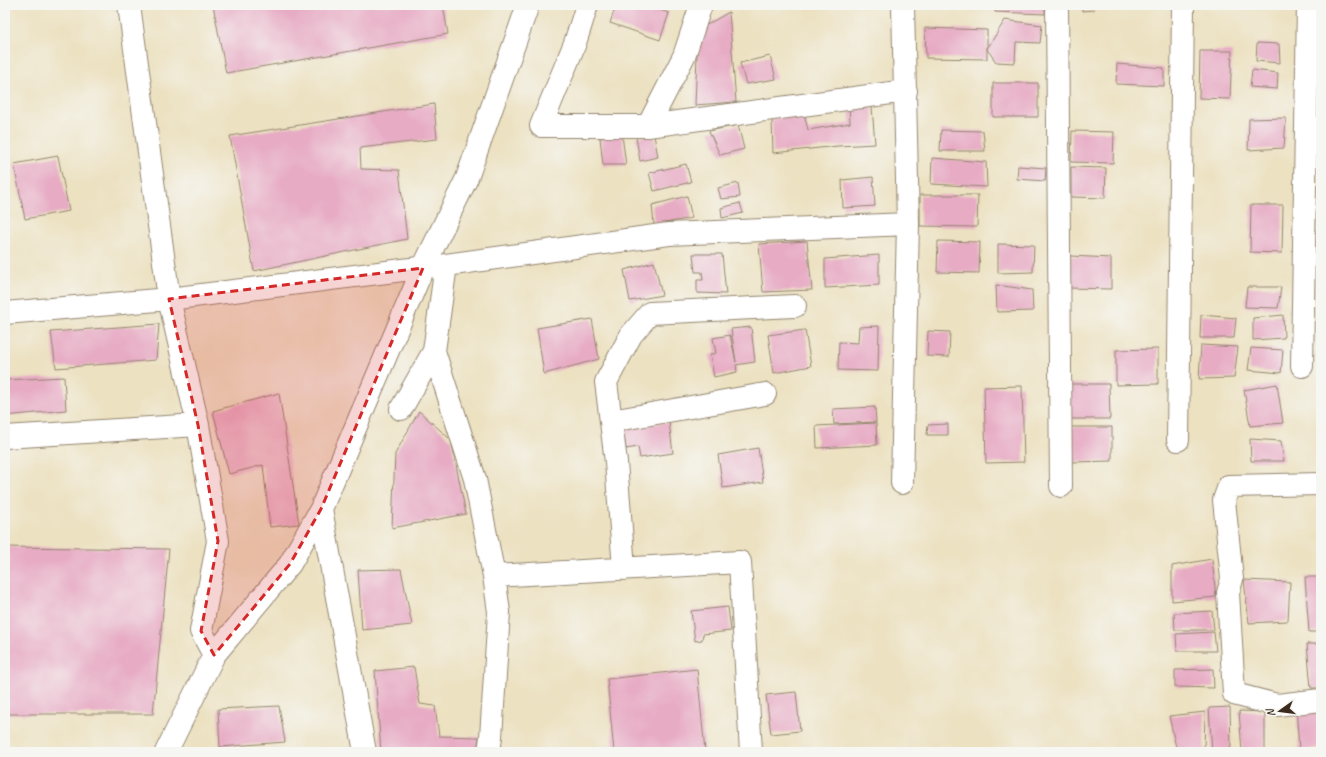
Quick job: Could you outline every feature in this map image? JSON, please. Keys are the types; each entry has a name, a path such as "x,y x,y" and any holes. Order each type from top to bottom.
{"street":[{"path":"129,5 169,299 198,425 218,541 201,631 214,654"},
{"path":"166,752 214,654 290,564 321,509 423,268 467,178 528,5"},
{"path":"587,5 575,43 541,126 648,126 906,90"},
{"path":"648,126 684,56 701,5"},
{"path":"902,483 908,224 903,5"},
{"path":"1057,5 1062,486"},
{"path":"1178,440 1183,5"},
{"path":"1302,366 1308,5"},
{"path":"5,313 169,299 423,268 669,234 908,224"},
{"path":"401,409 434,351 446,265"},
{"path":"624,569 616,462 606,382 631,335 650,313 795,306"},
{"path":"434,351 475,479 494,576 499,612 489,752"},
{"path":"611,421 765,394"},
{"path":"5,437 198,425"},
{"path":"1321,484 1229,486 1224,500 1232,579 1228,593 1234,694 1277,705 1321,700"},
{"path":"321,509 365,752"},
{"path":"494,576 740,562 751,752"}],"highlighted area":[{"path":"423,268 321,509 290,564 214,655 201,631 218,541 198,425 169,299"}],"building":[{"path":"213,5 443,5 448,34 226,73"},
{"path":"616,5 645,5 669,13 660,40 610,23"},
{"path":"658,5 672,5 670,10"},
{"path":"995,5 1045,5 1045,14 995,12"},
{"path":"1082,5 1094,5 1094,10 1082,11"},
{"path":"729,12 736,102 695,105 698,30"},
{"path":"1005,20 1042,25 1040,43 1016,42 1015,63 996,62 987,49"},
{"path":"925,28 987,30 987,59 926,58"},
{"path":"1257,43 1279,44 1280,63 1256,61"},
{"path":"1200,51 1232,51 1230,99 1199,98"},
{"path":"770,56 776,79 746,84 740,63"},
{"path":"1117,64 1164,68 1164,86 1116,84"},
{"path":"1252,70 1278,73 1277,89 1250,87"},
{"path":"993,83 1038,83 1038,117 993,117"},
{"path":"871,95 875,144 838,146 773,153 772,119 804,113 808,130 850,123 849,103"},
{"path":"434,104 437,139 360,148 361,169 399,170 407,239 254,271 230,136"},
{"path":"1286,118 1284,148 1248,150 1249,119"},
{"path":"738,125 744,149 720,155 709,131"},
{"path":"941,130 983,131 985,151 940,151"},
{"path":"1072,131 1114,132 1113,163 1071,162"},
{"path":"622,135 626,165 603,165 600,138"},
{"path":"654,135 658,157 640,161 636,137"},
{"path":"58,156 69,211 25,219 14,164"},
{"path":"932,158 986,162 987,187 931,184"},
{"path":"686,164 691,182 654,191 649,173"},
{"path":"1018,166 1046,168 1045,181 1017,179"},
{"path":"1071,167 1106,168 1105,198 1071,197"},
{"path":"873,177 875,206 843,208 842,180"},
{"path":"738,183 740,197 721,199 718,188"},
{"path":"920,195 978,195 977,227 920,226"},
{"path":"687,196 692,218 654,225 652,205"},
{"path":"740,203 743,213 722,218 721,208"},
{"path":"1251,205 1283,205 1282,253 1250,252"},
{"path":"1320,205 1321,225 1318,225"},
{"path":"807,241 812,290 763,292 759,244"},
{"path":"938,241 980,242 979,273 937,272"},
{"path":"998,244 1034,245 1033,272 998,273"},
{"path":"693,254 722,254 726,294 697,293 697,280 703,280 702,272 695,272"},
{"path":"879,255 879,285 825,288 825,259"},
{"path":"1070,256 1111,258 1111,289 1069,288"},
{"path":"1318,258 1321,258 1321,278 1317,278"},
{"path":"654,262 662,295 630,301 624,270"},
{"path":"996,285 1032,290 1033,311 997,312"},
{"path":"1247,287 1281,287 1278,308 1245,307"},
{"path":"1201,315 1236,318 1234,338 1200,338"},
{"path":"1283,315 1284,338 1253,340 1253,318"},
{"path":"592,319 599,359 544,374 537,328"},
{"path":"159,324 156,360 56,368 51,332"},
{"path":"879,326 878,371 838,370 839,342 858,343 859,327"},
{"path":"751,327 755,362 736,365 737,372 714,377 710,355 716,353 713,338 730,335 736,362 731,329"},
{"path":"805,330 811,366 774,373 768,335"},
{"path":"928,331 950,332 949,357 927,356"},
{"path":"1201,345 1238,347 1234,378 1199,379"},
{"path":"1251,348 1283,350 1281,373 1248,370"},
{"path":"1158,349 1158,384 1116,385 1116,350"},
{"path":"64,377 66,410 5,416 5,380"},
{"path":"1067,384 1109,384 1110,419 1068,419"},
{"path":"1277,384 1283,423 1250,426 1244,390"},
{"path":"1022,386 1024,462 986,463 984,387"},
{"path":"279,393 299,524 270,527 263,465 229,474 213,411"},
{"path":"875,407 876,422 834,424 833,409"},
{"path":"419,411 451,440 466,514 392,528 395,454"},
{"path":"669,422 673,453 640,458 638,447 626,449 623,428"},
{"path":"876,423 877,445 817,448 816,426"},
{"path":"948,424 948,435 927,435 928,425"},
{"path":"1070,427 1112,427 1112,461 1071,462"},
{"path":"1250,439 1281,441 1284,461 1251,461"},
{"path":"758,448 763,482 723,488 718,455"},
{"path":"5,547 169,549 153,714 5,714"},
{"path":"1212,559 1216,597 1172,601 1172,566"},
{"path":"401,569 412,625 362,630 358,570"},
{"path":"1305,577 1321,577 1321,632 1309,632"},
{"path":"1244,580 1290,582 1288,621 1249,623"},
{"path":"728,607 731,631 703,634 702,640 695,641 691,611"},
{"path":"1212,611 1214,630 1175,630 1174,613"},
{"path":"1214,632 1216,651 1177,651 1176,634"},
{"path":"1307,644 1321,644 1321,688 1311,688"},
{"path":"414,667 420,704 435,706 439,736 479,737 477,752 381,752 375,671"},
{"path":"697,669 705,752 614,752 607,679"},
{"path":"1213,669 1214,688 1175,687 1175,670"},
{"path":"796,692 800,731 771,734 766,695"},
{"path":"279,706 285,742 220,747 218,709"},
{"path":"1296,706 1321,706 1321,748 1299,750"},
{"path":"1230,707 1231,748 1212,752 1209,708"},
{"path":"1239,711 1265,712 1265,751 1242,752"},
{"path":"1205,712 1204,750 1177,752 1169,716"}]}
